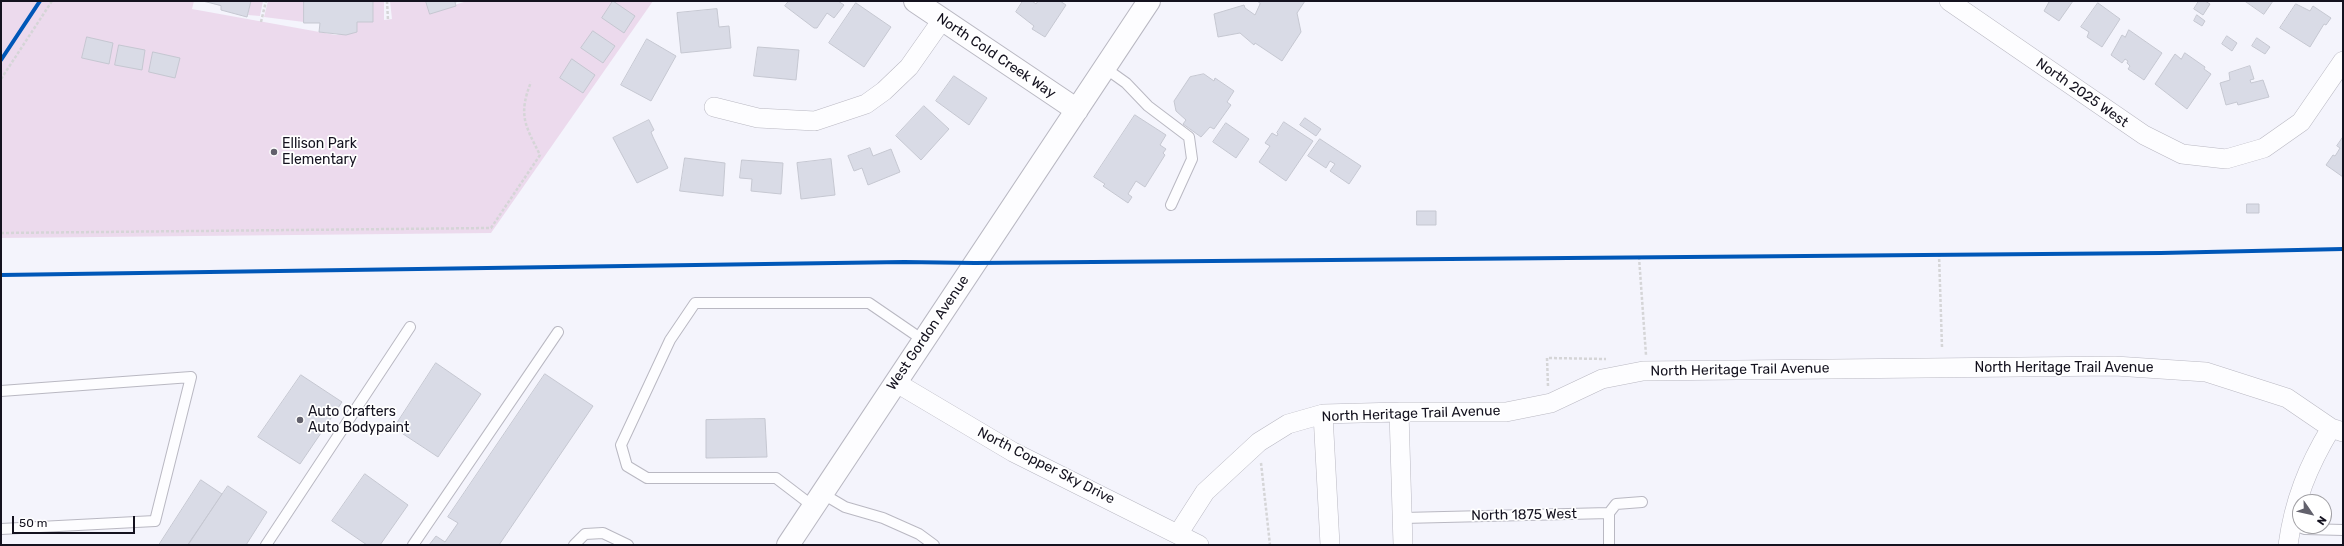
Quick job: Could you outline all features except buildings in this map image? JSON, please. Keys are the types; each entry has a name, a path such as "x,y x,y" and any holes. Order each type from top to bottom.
{"main road":[{"name":"North Cold Creek Way","path":"915,1 1077,110"},
{"name":"West Gordon Avenue","path":"788,545 1149,1"}],"street":[{"name":"North 2025 West","path":"1949,1 2144,135 2182,154 2226,159 2264,148 2301,122 2343,61"},
{"path":"714,107 758,118 815,121 866,104 884,91 909,67 942,20"},
{"name":"North Heritage Trail Avenue","path":"1178,534 1205,492 1259,442 1288,424 1323,414 1506,412 1551,403 1602,379 1643,371 2115,366 2206,372 2287,398 2337,430"},
{"name":"North Copper Sky Drive","path":"895,382 1013,452 1199,545"},
{"path":"1399,412 1403,545"},
{"path":"1323,414 1330,545"},
{"path":"2288,545 2291,524 2309,464 2337,430"}],"lane":[{"path":"1105,68 1126,83 1148,106 1189,137 1192,159 1171,205"},
{"path":"923,340 869,303 695,303 674,334 622,445 627,466 647,478 776,478 818,501 883,518 919,534 934,545"},
{"path":"266,545 410,327"},
{"path":"413,545 558,332"},
{"path":"1,391 191,377 155,521 1,529"},
{"path":"1608,545 1609,513 1616,504 1642,502"},
{"name":"North 1875 West","path":"1403,518 1609,513"},
{"path":"2291,524 2305,529 2343,530"},
{"path":"574,545 584,534 603,533 613,541 628,545"}],"path":[{"path":"1,60 40,1"},
{"path":"1,79 52,1"},
{"path":"261,22 266,1"},
{"path":"387,1 388,20"},
{"path":"1,233 491,228 540,155 524,118 524,101 531,82"},
{"path":"1931,254 1947,254"},
{"path":"1939,254 1942,347"},
{"path":"1631,257 1646,257"},
{"path":"1639,257 1646,355"},
{"path":"1548,389 1546,358 1613,359"},
{"path":"1261,461 1270,545"}],"shaded area":[{"name":"Ellison Park Elementary","path":"1,1 194,1 192,9 336,35 357,32 357,22 373,22 373,1 384,1 384,20 392,19 390,1 426,1 430,13 467,1 653,1 491,233 1,238"},
{"path":"251,1 263,1 260,16 248,15"},
{"path":"268,1 304,1 304,22 264,17"}],"cycle path":[{"path":"1,60 40,1"},
{"path":"1,275 904,262 975,263 2161,253 2343,249"}],"place":[{"name":"Ellison Park Elementary","path":"274,152"},
{"name":"Auto Crafters Auto Bodypaint","path":"300,420"}]}
